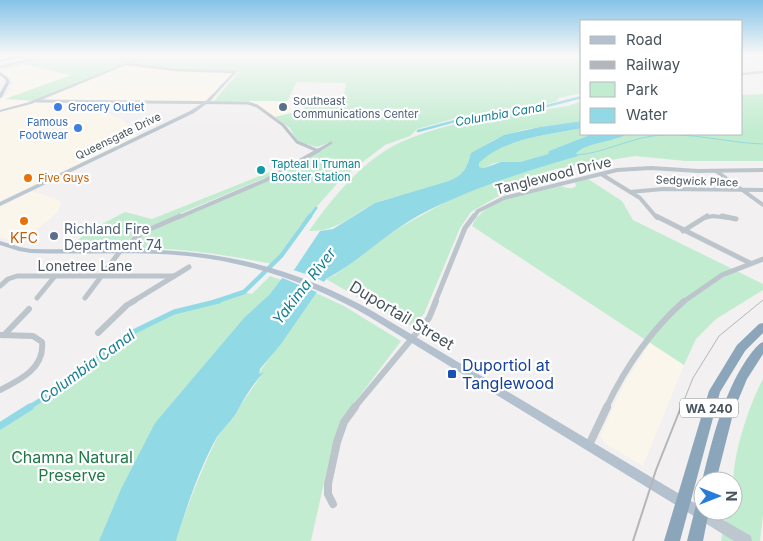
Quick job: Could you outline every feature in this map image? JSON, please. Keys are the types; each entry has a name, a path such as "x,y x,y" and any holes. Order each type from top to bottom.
{"highway":[{"name":"WA 240","path":"672,541 715,391 741,348 763,326"},
{"name":"WA 240","path":"712,471 730,400 745,369 763,346"},
{"path":"695,541 700,521"}],"main road":[{"path":"0,97 8,84 7,80"},
{"name":"Duportail Street","path":"0,243 31,251 187,254 256,265 322,288 346,299 683,503 693,507"}],"street":[{"path":"0,111 37,101 87,80"},
{"name":"Queensgate Drive","path":"0,204 192,112 207,102 227,80"},
{"path":"37,101 240,102 253,104 283,124 296,141 316,150"},
{"path":"85,298 119,252 148,229 266,180 331,143"},
{"name":"Tanglewood Drive","path":"333,504 328,494 328,484 337,442 344,422 430,315 465,228 478,211 492,202 504,198 632,168 716,172 763,170"},
{"path":"716,172 763,205"},
{"path":"600,174 640,198 658,219 750,262"},
{"name":"Sedgwick Place","path":"630,192 663,187 742,192 763,190"},
{"path":"683,231 706,215 714,214 736,219"},
{"path":"588,446 624,372 655,328 692,294 718,277 750,262 763,259"},
{"path":"98,333 127,305 189,267"},
{"name":"Lonetree Lane","path":"0,286 14,276 174,276"},
{"path":"37,298 55,276"},
{"path":"2,335 29,309"},
{"path":"0,390 32,370 40,358 43,349 42,342 33,336 2,335"},
{"name":"Duportail Street","path":"718,521 746,541"}],"shaded area":[{"path":"12,80 57,80 8,98 34,101 0,110 0,101 10,90 13,83"},
{"path":"91,80 225,80 204,101 43,100"},
{"path":"237,101 307,101 304,110 275,117 258,105"},
{"path":"38,102 87,102 84,104 105,108 111,115 123,119 137,136 0,201 0,112"},
{"path":"32,191 58,200 61,203 58,212 20,244 0,237 0,207"},
{"path":"650,343 684,365 643,466 606,444 600,436 624,384"}],"green space":[{"path":"57,80 85,80 34,101 5,99"},
{"path":"232,80 580,80 580,93 558,98 557,101 536,107 496,110 453,119 417,129 410,136 385,145 342,178 299,227 273,264 204,253 170,249 135,248 131,246 156,228 275,177 316,151 331,145 333,143 331,142 317,147 302,143 296,139 290,128 275,117 303,110 307,101 343,101 346,83 297,82 287,101 214,101"},
{"path":"763,94 763,161 686,161 635,156 556,169 539,174 554,182 497,197 471,212 460,228 424,314 413,325 406,325 326,279 335,275 399,228 449,200 514,174 556,162 592,144 626,135 743,135 743,95"},
{"path":"580,102 580,121 532,128 503,136 475,152 469,159 463,173 454,180 433,188 383,200 336,226 319,231 309,231 349,181 373,160 399,143 440,128 482,118 568,106"},
{"path":"580,128 580,135 589,135 549,151 548,154 520,162 494,163 484,168 479,167 478,163 501,148 541,136"},
{"path":"270,172 274,174 148,227 119,247 69,248 87,232 125,212 152,219"},
{"path":"588,179 622,201 633,220 763,284 763,290 716,319 696,339 684,365 472,226 478,216 498,203 524,194 561,186 573,188 576,186 575,182"},
{"name":"Chamna Natural Preserve","path":"270,276 281,280 266,299 119,541 0,541 0,426 55,391 127,335 174,312 226,299 244,292 252,294"},
{"path":"316,293 344,306 401,341 340,422 331,451 311,541 176,541 194,490 216,440 263,373 258,374"},
{"path":"763,379 763,515 760,541 721,541 725,521 743,521 743,471 734,470 746,419"}],"water":[{"name":"Yakima River","path":"580,121 580,128 527,139 501,148 479,163 479,167 484,168 501,162 520,162 548,154 549,151 589,135 626,135 588,146 576,153 578,156 503,180 429,210 415,217 352,263 326,279 281,344 260,369 259,374 264,372 217,437 199,475 176,541 99,541 121,489 155,423 244,318 269,295 286,273 294,270 320,231 333,229 375,203 449,181 464,170 471,153 504,135"}],"pier":[{"path":"290,269 326,283 319,293 280,277 284,271"}],"waterway":[{"name":"Columbia Canal","path":"418,131 470,117 539,108 580,98"},
{"path":"577,155 596,152 642,138 666,135 694,136 763,144"},
{"name":"Columbia Canal","path":"309,218 316,208"},
{"name":"Columbia Canal","path":"214,302 244,292 281,256 310,216"},
{"name":"Columbia Canal","path":"28,408 55,391 127,335 174,312 219,301"},
{"name":"Columbia Canal","path":"0,426 30,407"}],"railway":[{"path":"681,408 693,378 719,336 763,300"},
{"path":"633,541 656,470 681,407"}],"place":[{"name":"Grocery Outlet","path":"58,107"},
{"name":"Southeast Communications Center","path":"283,107"},
{"name":"Famous Footwear","path":"78,128"},
{"name":"Tapteal II Truman Booster Station","path":"261,170"},
{"name":"Five Guys","path":"28,178"},
{"name":"KFC","path":"24,221"},
{"name":"Richland Fire Department 74","path":"54,236"},
{"name":"Duportiol at Tanglewood","path":"452,374"}]}
